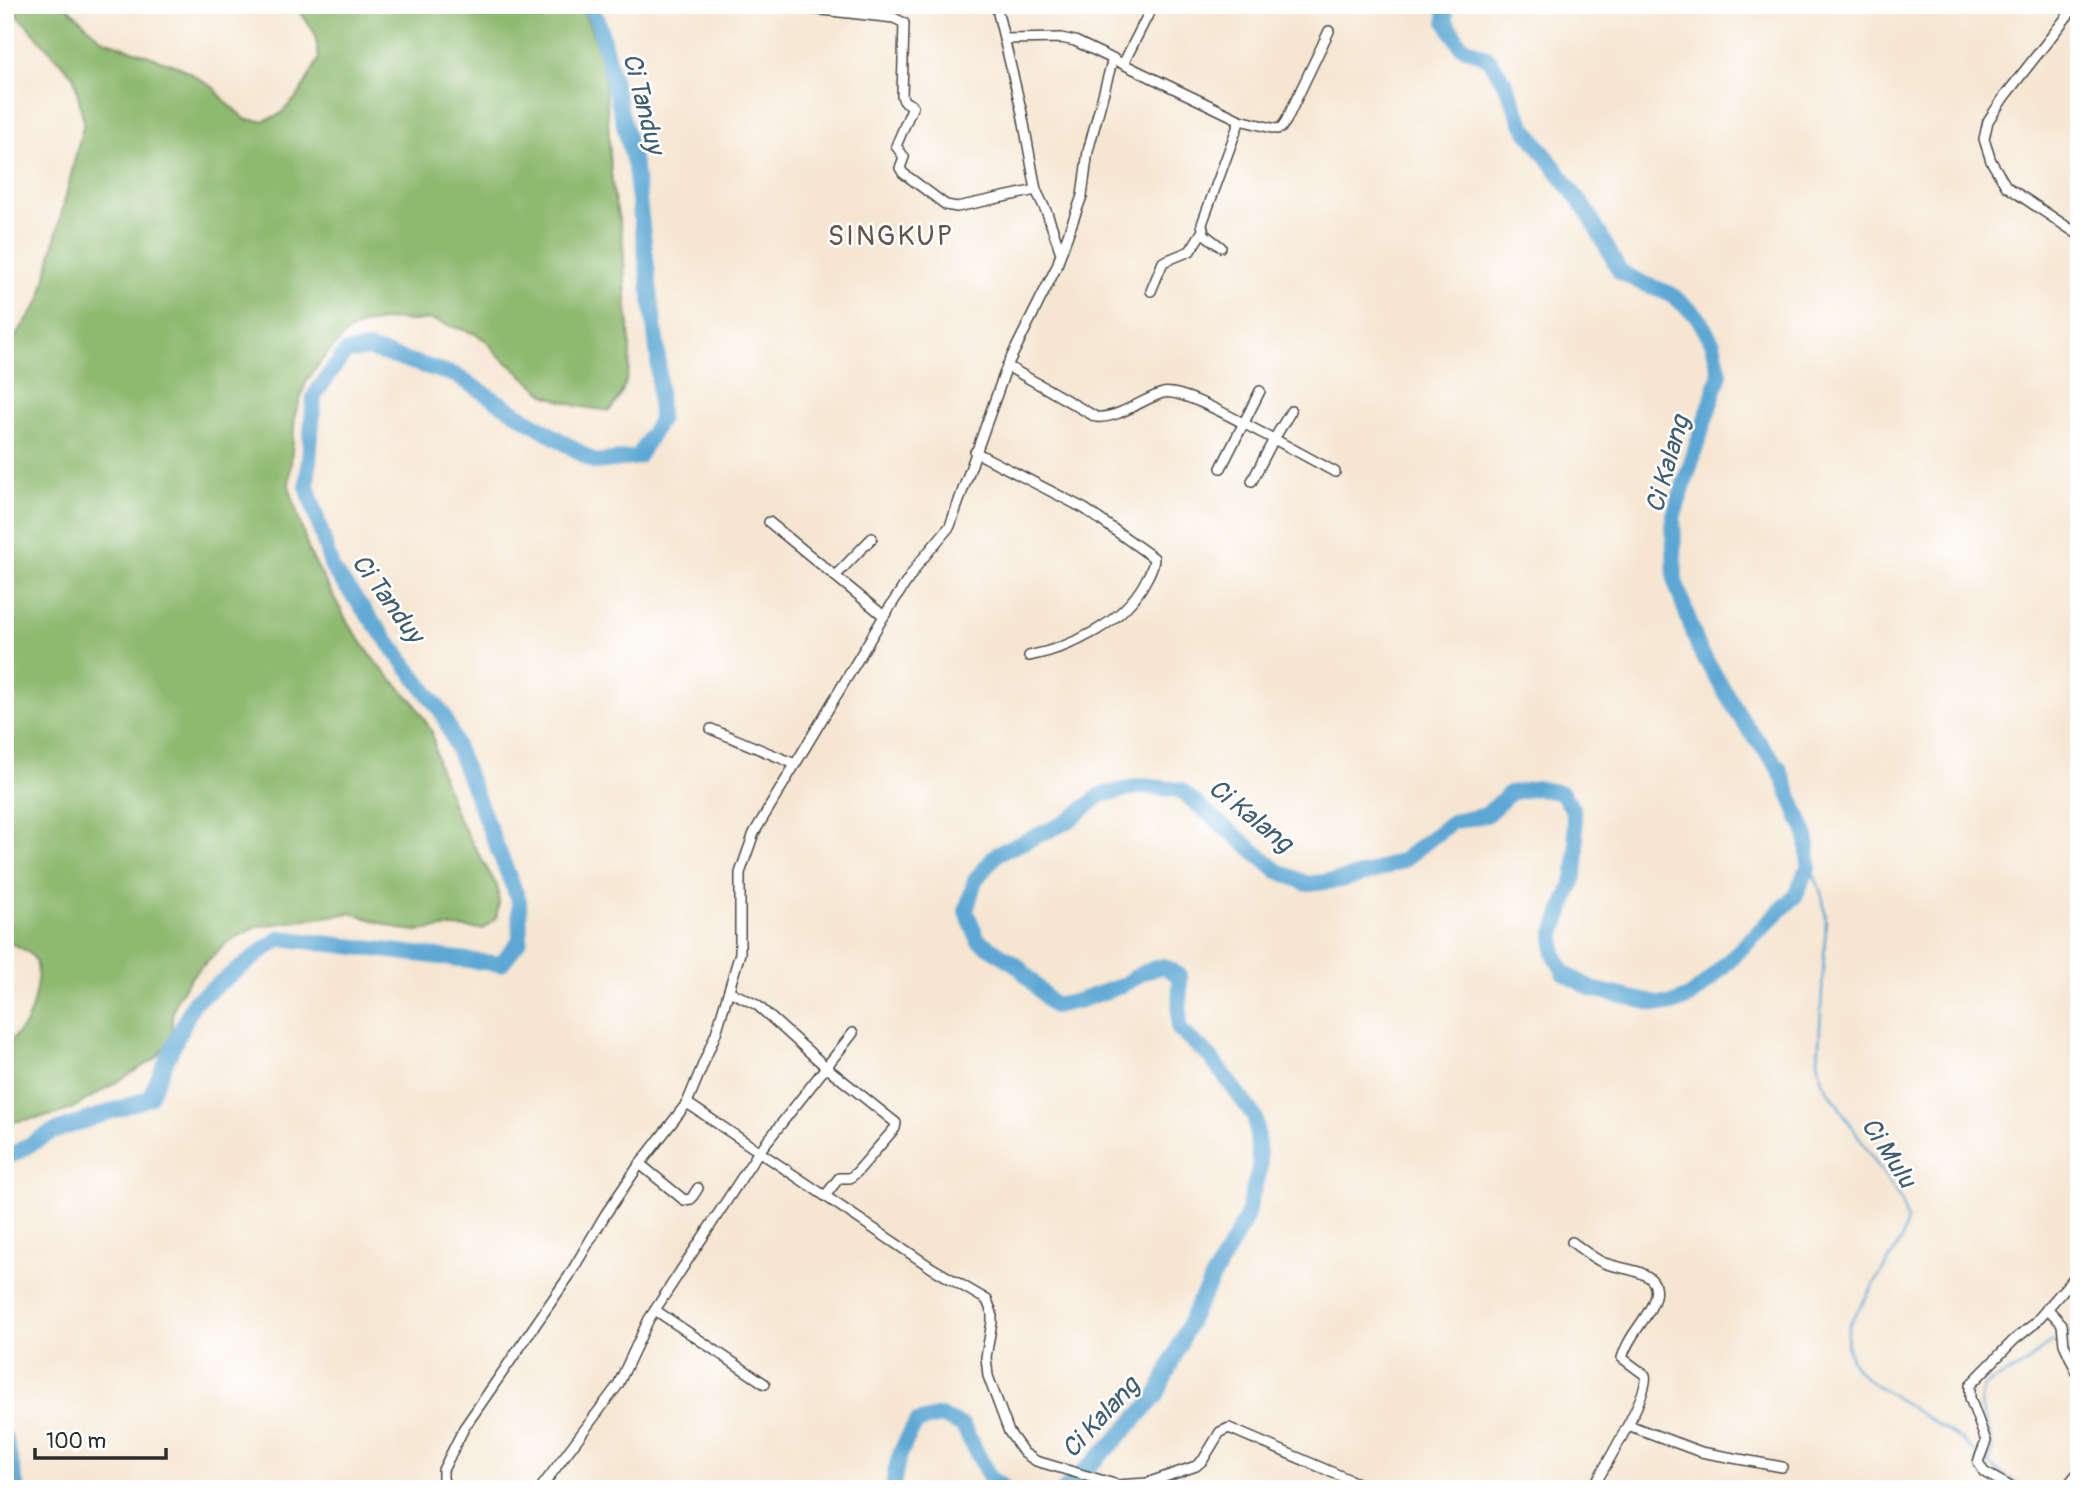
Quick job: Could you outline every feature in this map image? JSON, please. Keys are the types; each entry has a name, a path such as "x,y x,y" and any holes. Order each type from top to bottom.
{"street":[{"path":"996,5 1022,113 1036,190 1062,253"},
{"path":"2076,5 2004,97 1988,121 1984,139 1991,161 2006,186 2079,235"},
{"path":"1124,62 1152,7"},
{"path":"813,9 894,18 904,23 902,96 904,101 913,106 896,146 904,157 900,168 904,173 946,205 957,207 1036,190"},
{"path":"1003,39 1068,39 1124,62 1240,120 1271,129 1284,125 1329,31"},
{"path":"448,1489 443,1479 443,1470 464,1428 569,1276 605,1214 687,1102 716,1032 740,953 738,889 744,858 754,833 884,616 919,563 950,526 1007,366 1062,253 1082,196 1087,151 1113,58"},
{"path":"1151,291 1163,262 1190,251 1202,232 1202,224 1240,120"},
{"path":"1202,232 1222,247"},
{"path":"1007,366 1096,417 1108,416 1171,392 1186,395 1335,472"},
{"path":"1220,468 1260,391"},
{"path":"1252,481 1292,411"},
{"path":"975,452 1085,509 1154,558 1153,566 1142,587 1126,608 1100,628 1073,642 1029,656"},
{"path":"769,522 884,616"},
{"path":"835,576 872,538"},
{"path":"711,729 795,764"},
{"path":"729,991 757,1005 896,1125 855,1174 850,1178 839,1178 825,1196"},
{"path":"540,1489 618,1385 655,1310 758,1153 853,1033"},
{"path":"687,1102 758,1153 932,1268 987,1300 992,1313 986,1357 988,1376 1009,1432 1024,1453 1036,1461 1101,1481 1130,1486 1190,1469 1203,1460 1220,1432 1227,1428 1371,1489"},
{"path":"640,1164 684,1200 691,1199 698,1188"},
{"path":"1572,1242 1599,1261 1642,1272 1649,1276 1654,1284 1655,1297 1622,1358 1647,1378 1628,1425 1592,1489"},
{"path":"2014,1489 1981,1468 1979,1457 1986,1441 1970,1398 1970,1385 2079,1272"},
{"path":"2047,1308 2062,1324 2064,1344 2079,1377"},
{"path":"655,1310 765,1384"},
{"path":"1628,1425 1701,1452 1782,1467"},
{"path":"2065,1489 2079,1471"}],"green space":[{"path":"8,5 65,5 101,39 180,67 214,88 245,119 262,121 279,115 298,96 319,59 315,33 295,5 580,5 598,48 603,69 613,189 623,243 630,358 624,386 609,411 578,406 547,396 497,354 487,341 473,333 429,319 396,319 363,324 349,331 326,355 306,382 295,415 289,486 309,552 348,623 377,664 414,702 432,732 438,764 457,816 497,886 499,903 496,918 483,929 400,929 352,913 255,927 226,943 192,976 177,999 172,1015 172,1032 166,1046 155,1059 71,1109 55,1115 5,1123 5,1046 27,1021 35,995 37,968 31,954 5,941 5,351 40,301 84,122 74,77"}],"waterway":[{"name":"Ci Tanduy","path":"5,1159 50,1133 149,1098 194,1002 280,938 501,964 520,940 519,901 443,714 332,568 307,486 314,396 345,352 369,349 455,375 595,462 638,457 660,420 658,357 635,168 598,21 589,5"},
{"name":"Ci Kalang","path":"1065,1489 1156,1397 1195,1310 1246,1218 1260,1166 1255,1117 1210,1057 1179,1029 1180,976 1163,966 1144,972 1121,986 1054,1006 1018,966 978,940 966,911 975,880 997,854 1067,822 1101,795 1142,786 1180,790 1278,871 1308,884 1372,872 1403,860 1452,822 1486,815 1510,793 1536,788 1562,793 1573,810 1577,848 1575,876 1554,933 1554,953 1564,973 1592,989 1657,1004 1672,1004 1701,988 1795,896 1809,866 1807,837 1779,768 1744,723 1699,649 1675,581 1673,518 1720,374 1713,344 1697,316 1671,294 1620,272 1589,214 1523,125 1505,83 1488,58 1461,46 1446,22 1445,5"},
{"name":"Ci Mulu","path":"1809,866 1821,892 1826,921 1818,1061 1822,1081 1900,1199 1907,1219 1902,1239 1849,1325 1848,1348 1856,1368 1867,1379 1961,1440 1977,1454"},
{"path":"2066,1334 2079,1328"},
{"path":"1988,1463 1992,1445 1982,1407 1983,1388 2023,1365 2060,1337"},
{"name":"Ci Kalang","path":"893,1489 900,1454 917,1422 940,1416 963,1426 990,1478 1005,1489"},
{"name":"Ci Tanduy","path":"5,1438 17,1489"},
{"name":"Ci Mulu","path":"1982,1458 2025,1489"}],"district":[{"name":"SINGKUP","path":"891,235"}]}
